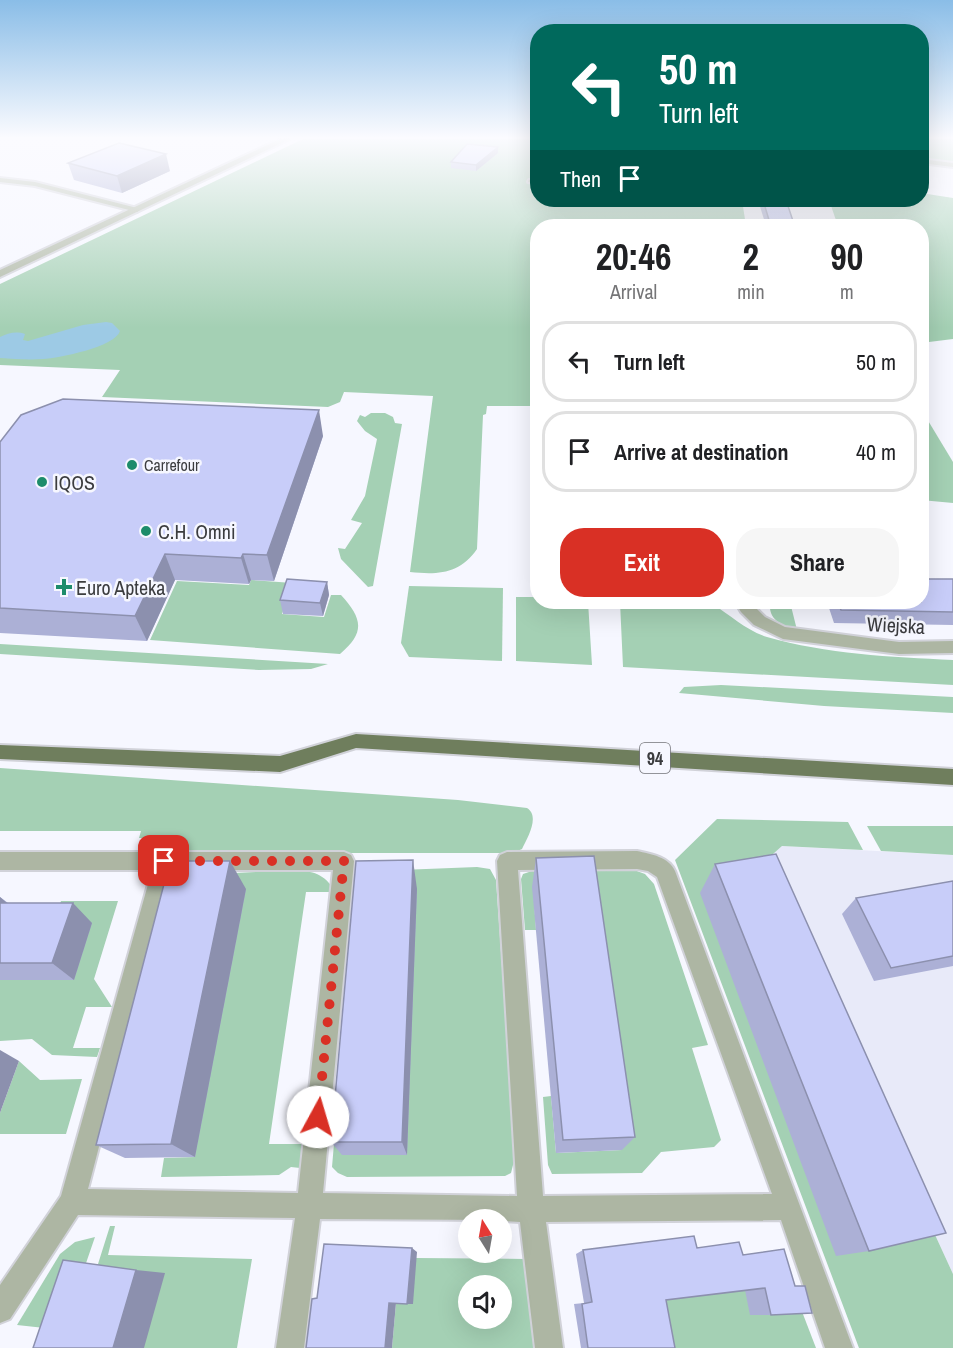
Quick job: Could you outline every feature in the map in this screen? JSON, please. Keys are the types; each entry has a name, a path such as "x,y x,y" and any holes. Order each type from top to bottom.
{"main road":[{"name":"94","path":"0,752 280,764 356,741 953,777"}],"street":[{"path":"112,202 137,208"},
{"path":"0,274 150,202"},
{"name":"Wiejska","path":"746,609 766,627 783,633 899,648 953,647"},
{"path":"549,1348 531,1209 507,861 637,860 652,863 665,871 839,1348"},
{"path":"0,861 344,861 309,1207 290,1348"},
{"path":"0,1309 72,1202 164,861"},
{"path":"72,1202 531,1209 789,1207"}],"shaded area":[{"path":"782,846 953,855 953,1274 764,862"}],"green space":[{"path":"172,202 530,202 530,207 743,207 745,219 530,219 530,406 487,406 486,414 483,415 477,549 463,564 439,573 410,572 433,396 344,392 340,402 328,407 102,397 120,370 0,365 0,284"},
{"path":"929,202 953,202 953,339 929,342 929,219 836,219 831,207 929,207"},
{"path":"371,413 385,413 393,417 395,423 402,424 373,586 368,587 341,559 338,548 345,549 362,523 351,520 365,496 377,439 365,431 357,421 360,415 365,417"},
{"path":"929,422 953,462 953,503 929,501"},
{"path":"251,580 293,583 282,614 324,617 331,595 341,595 357,618 357,632 354,639 340,654 150,640 177,581 249,585"},
{"path":"409,586 503,588 502,661 409,657 401,643"},
{"path":"516,597 530,597 530,609 588,609 592,665 516,661"},
{"path":"620,609 720,609 759,634 789,643 859,654 953,660 953,685 623,667"},
{"path":"770,609 792,609 797,630 781,624"},
{"path":"0,644 328,664 311,669 259,670 0,654"},
{"path":"721,685 953,697 953,713 824,706 679,693 684,687"},
{"path":"0,768 458,800 527,808 533,816 533,821 522,849 513,853 175,853 178,838 139,838 141,831 0,831"},
{"path":"717,819 848,822 863,850 782,846 764,862 953,1274 953,1348 859,1348 675,860"},
{"path":"867,826 953,826 953,855 881,851"},
{"path":"477,867 490,869 496,880 515,1157 511,1173 505,1176 347,1177 332,1167 338,1097 343,1155 407,1154 375,871"},
{"path":"538,869 634,870 645,874 654,884 708,1045 692,1048 721,1140 714,1147 661,1152 642,1173 552,1174 548,1165 543,1097 551,1096 556,1153 622,1150 533,887 536,930 525,930 521,879 523,874"},
{"path":"303,871 317,874 324,878 336,892 306,892 269,1144 305,1144 300,1168 291,1167 279,1175 161,1177 164,1158 195,1157 213,874"},
{"path":"61,901 118,901 94,979 112,1007 86,1007 73,1048 100,1048 97,1057 52,1055 32,1039 0,1041 0,980 74,980 53,923"},
{"path":"19,1061 40,1080 82,1079 66,1134 0,1134 0,1113"},
{"path":"110,1226 115,1226 108,1255 252,1259 237,1348 144,1348 98,1264"},
{"path":"95,1237 63,1330 17,1325 60,1254 75,1242"},
{"path":"781,1257 816,1348 662,1348 651,1294"},
{"path":"416,1258 458,1258 458,1263 512,1263 512,1259 526,1259 538,1348 392,1348 396,1303"}],"water":[{"path":"112,323 120,331 116,337 98,347 51,358 0,358 0,337 6,334 25,334 23,340 28,341 83,325"}],"building":[{"path":"765,207 788,207 792,219 769,219"},
{"name":"C.H. Omni","path":"63,399 319,410 267,555 243,554 241,558 165,554 135,616 0,608 0,442 21,415"},
{"path":"287,579 327,582 320,603 280,600"},
{"path":"929,579 953,579 953,612 841,610 929,609"},
{"path":"776,854 946,1233 869,1251 715,864"},
{"path":"594,856 635,1137 563,1140 536,858"},
{"path":"413,860 402,1142 331,1142 356,861"},
{"path":"170,861 230,861 171,1144 96,1145"},
{"path":"953,881 953,956 891,968 856,898"},
{"path":"0,903 73,903 52,963 0,963"},
{"path":"694,1236 697,1248 739,1242 743,1255 784,1249 795,1286 805,1286 812,1313 771,1315 765,1288 666,1300 675,1348 588,1348 582,1304 592,1302 583,1250"},
{"path":"324,1244 412,1248 407,1304 389,1303 385,1348 306,1348 312,1299 317,1298"},
{"path":"63,1260 136,1270 113,1348 33,1348"}],"place":[{"name":"Carrefour","path":"132,465"},
{"name":"IQOS","path":"42,482"},
{"name":"C.H. Omni","path":"146,531"},
{"name":"Euro Apteka","path":"64,587"}],"route":[{"path":"164,861 344,861 318,1117"}]}
